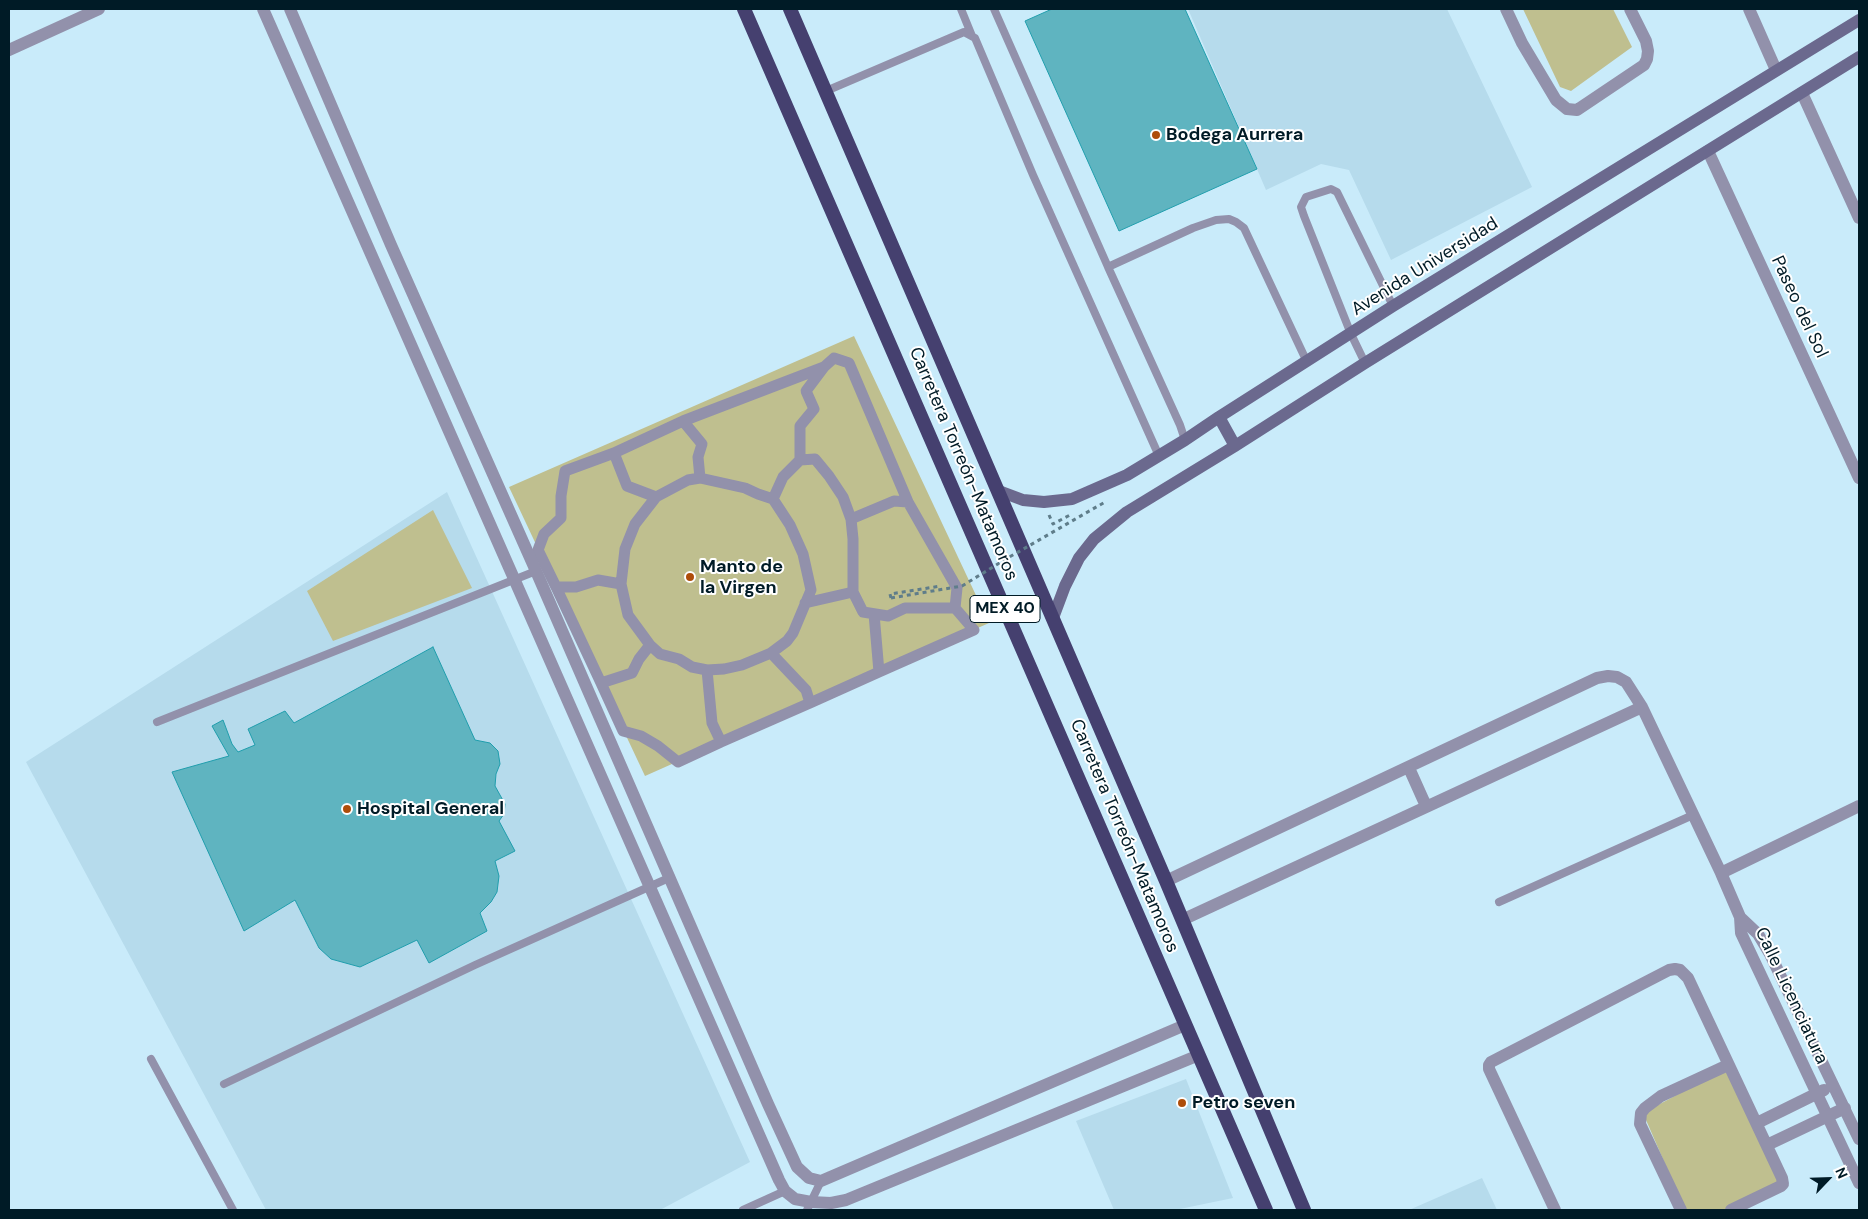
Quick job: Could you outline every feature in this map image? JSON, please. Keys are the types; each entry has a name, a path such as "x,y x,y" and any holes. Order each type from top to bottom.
{"highway":[{"name":"Carretera Torreón-Matamoros","path":"744,9 1266,1210"},
{"name":"MEX 40","path":"790,9 1166,881 1304,1210"}],"main road":[{"name":"Avenida Universidad","path":"999,491 1023,500 1044,502 1072,499 1127,475 1186,440 1393,306 1859,20"},
{"path":"1053,618 1065,586 1080,558 1094,539 1127,512 1236,446 1365,363 1859,56"},
{"path":"1219,418 1236,446"}],"street":[{"path":"9,50 100,9"},
{"path":"263,9 778,1180 785,1191 809,1206 846,1200 1199,1055"},
{"path":"290,9 391,246 671,877 794,1161 802,1172 809,1178 821,1181 1185,1025"},
{"path":"1506,9 1522,43 1556,100 1567,109 1577,110 1644,65 1648,51 1646,41 1630,9"},
{"path":"1749,9 1776,70"},
{"path":"1802,93 1859,218"},
{"name":"Paseo del Sol","path":"1708,151 1859,478"},
{"path":"371,256 391,246"},
{"path":"800,460 800,426 814,409 806,391 824,367 834,358 849,363 908,502 957,588 955,608 974,630 678,762 658,746 641,736 623,731 538,550 544,534 561,518 561,496 565,471 614,453 683,421 824,367"},
{"path":"683,421 702,444 698,457 700,478"},
{"path":"614,453 627,486 656,497"},
{"path":"773,499 783,476 800,460 815,459 843,497 851,519 853,592 863,612 888,616 905,608 955,608"},
{"path":"700,478 745,488 773,499 790,525 803,554 810,590 793,633 787,641 771,653 742,665 707,670 692,667 679,660 660,654 650,646 628,615 621,584 626,549 635,524 656,497 688,480 700,478"},
{"path":"851,519 894,501 908,502"},
{"path":"556,588 576,587 598,580 621,584"},
{"path":"805,603 853,592"},
{"path":"874,614 879,672"},
{"path":"601,683 632,673 639,659 650,646"},
{"path":"771,653 806,690 810,703"},
{"path":"707,670 712,724 721,742"},
{"path":"1166,881 1597,678 1608,676 1617,677 1626,682 1642,707 1740,917"},
{"path":"1182,920 1642,707"},
{"path":"575,716 595,708"},
{"path":"1409,768 1426,806"},
{"path":"1721,873 1859,806"},
{"name":"Calle Licenciatura","path":"1740,917 1758,934 1770,954 1859,1139"},
{"name":"Calle Licenciatura","path":"1740,917 1741,933 1859,1183"},
{"path":"1555,1210 1489,1069 1489,1065 1491,1062 1669,970 1675,969 1680,970 1688,978 1782,1178 1783,1184 1731,1210"},
{"path":"1681,1210 1640,1124 1641,1113 1661,1096 1728,1065"},
{"path":"1757,1123 1834,1086"},
{"path":"1767,1145 1845,1108"}],"lane":[{"path":"960,9 972,36 977,42 1033,175 1159,456"},
{"path":"994,9 1186,440"},
{"path":"826,91 964,32 972,36"},
{"path":"1365,363 1351,334 1304,216 1301,207 1306,197 1331,189 1337,192 1393,306"},
{"path":"1108,267 1192,228 1216,220 1229,219 1236,222 1244,228 1307,362"},
{"path":"157,722 536,571"},
{"path":"1499,902 1693,815"},
{"path":"224,1084 671,877"},
{"path":"151,1059 233,1210"},
{"path":"809,1206 821,1181"},
{"path":"743,1210 785,1191"}],"path":[{"path":"954,584 890,594 891,598 962,586 1105,502"}],"shaded area":[{"path":"1188,9 1447,9 1532,187 1391,260 1349,170 1321,164 1266,190"},
{"path":"447,492 750,1162 660,1210 266,1210 26,762"},
{"path":"1186,1079 1233,1198 1175,1210 1114,1210 1076,1121"},
{"path":"1482,1178 1497,1210 1409,1210"}],"green space":[{"path":"1523,9 1613,9 1632,47 1571,91 1560,87"},
{"path":"854,336 989,623 645,776 509,487"},
{"path":"433,510 472,588 333,641 307,591"},
{"path":"1727,1068 1781,1183 1723,1210 1685,1210 1643,1113"}],"building":[{"path":"1052,9 1185,9 1257,169 1119,231 1025,21"},
{"name":"Hospital General","path":"433,647 475,740 490,743 498,751 500,764 496,774 495,786 505,804 504,814 499,821 515,851 495,861 499,876 497,892 491,902 480,913 487,931 429,963 417,940 360,967 331,959 319,948 295,900 244,931 172,772 229,756 212,726 223,720 232,744 238,752 255,745 248,729 285,711 294,723"}],"place":[{"name":"Bodega Aurrera","path":"1156,135"},
{"name":"Manto de la Virgen","path":"690,577"},
{"name":"Hospital General","path":"347,809"},
{"name":"Petro seven","path":"1182,1103"}]}
